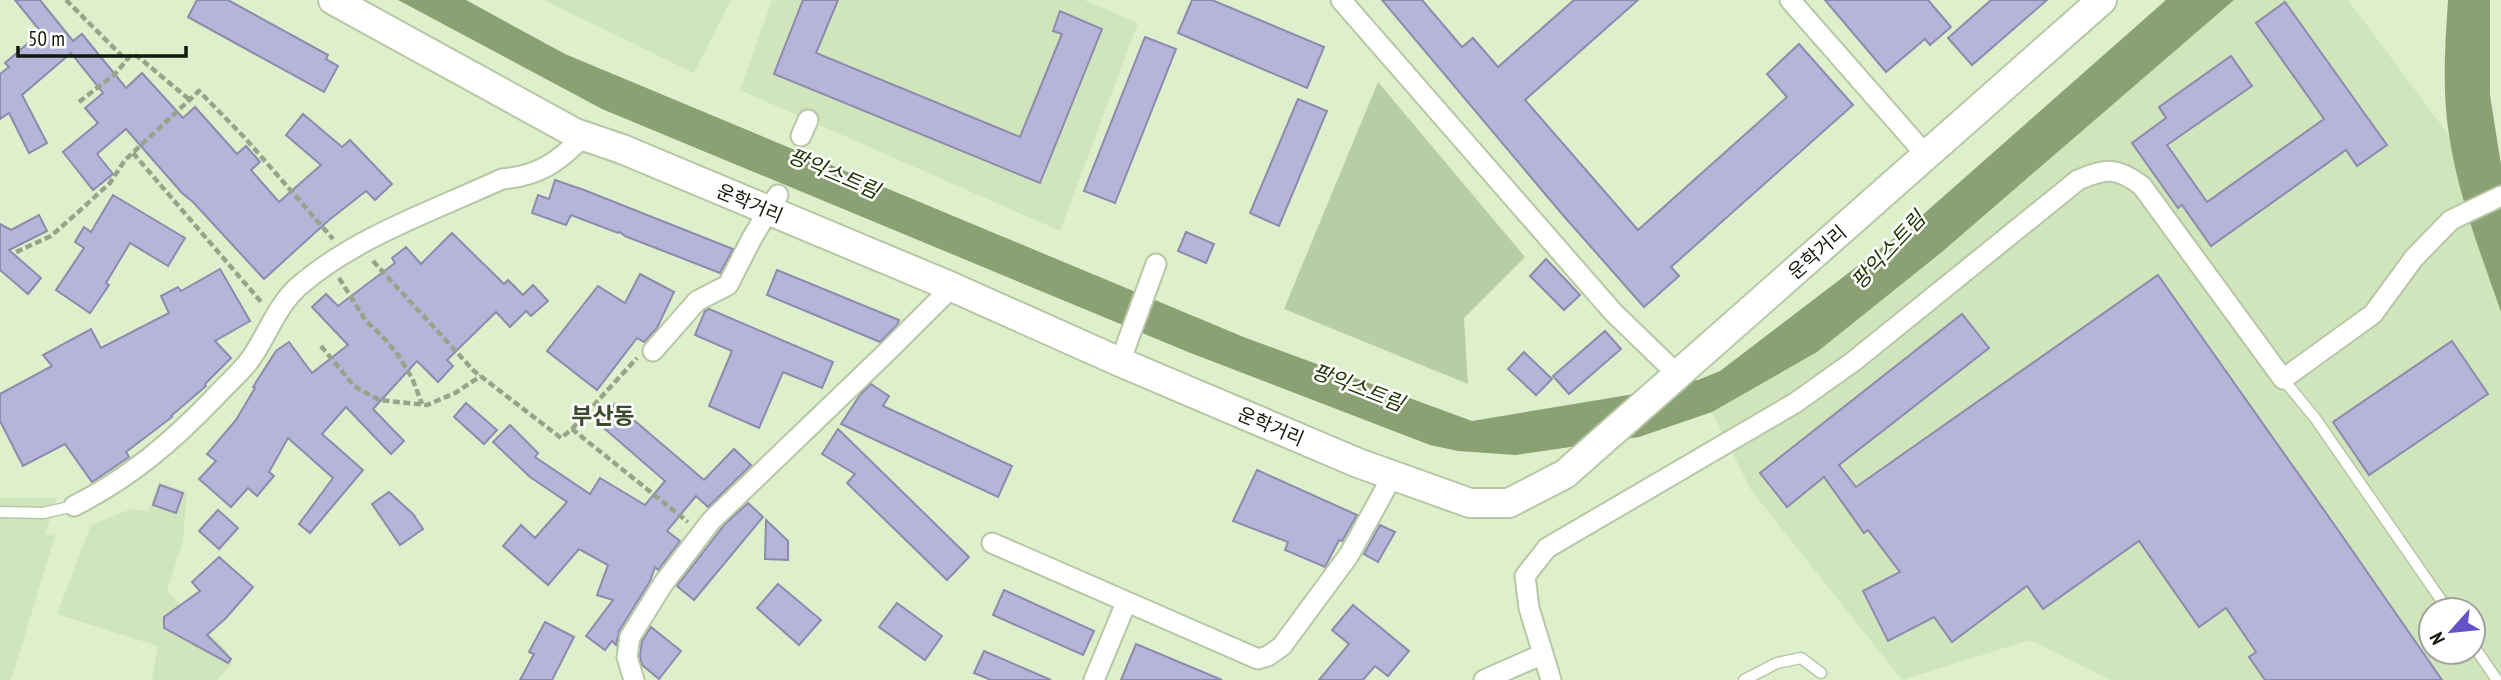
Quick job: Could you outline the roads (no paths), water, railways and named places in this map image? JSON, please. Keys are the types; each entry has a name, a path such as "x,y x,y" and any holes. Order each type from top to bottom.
{"main road":[{"name":"운학거리","path":"334,0 517,103 584,136 774,203 952,287 1123,351 1392,475 1470,503 1509,503 1565,474 2102,0"}],"street":[{"path":"1340,0 1672,380"},
{"path":"1790,0 1926,155"},
{"path":"74,506 106,490 163,449 249,361 274,317 298,287 345,254 502,179 524,177 558,161 584,136"},
{"path":"1551,680 1529,608 1525,576 1547,548 1794,403 1854,360 2078,180 2100,171 2126,174 2142,186 2283,379 2373,314 2414,258 2451,220 2501,196"},
{"path":"653,351 697,301 728,285 774,203"},
{"path":"1123,351 1152,272"},
{"path":"634,680 627,657 630,637 663,584 711,522 952,287"},
{"path":"992,543 1258,659 1268,656 1282,646 1349,555 1392,475"},
{"path":"1094,680 1126,603"},
{"path":"1484,680 1543,654"}],"lane":[{"path":"2283,379 2315,418 2438,596"},
{"path":"0,512 43,513 74,506"},
{"path":"1744,680 1777,663 1801,658 1821,673"},
{"path":"2487,665 2497,680"}],"water":[{"name":"팡익스트림","path":"398,0 466,0 565,54 1246,338 1472,421 1628,395 1698,380 1720,371 1910,226 2166,0 2234,0 1942,252 1817,352 1712,412 1639,437 1516,455 1458,451 1430,445 1188,352 602,109"},
{"path":"2448,0 2490,0 2490,95 2501,165 2501,312 2464,203 2449,135 2445,85"}],"district":[{"name":"부산동","path":"603,415"}]}
